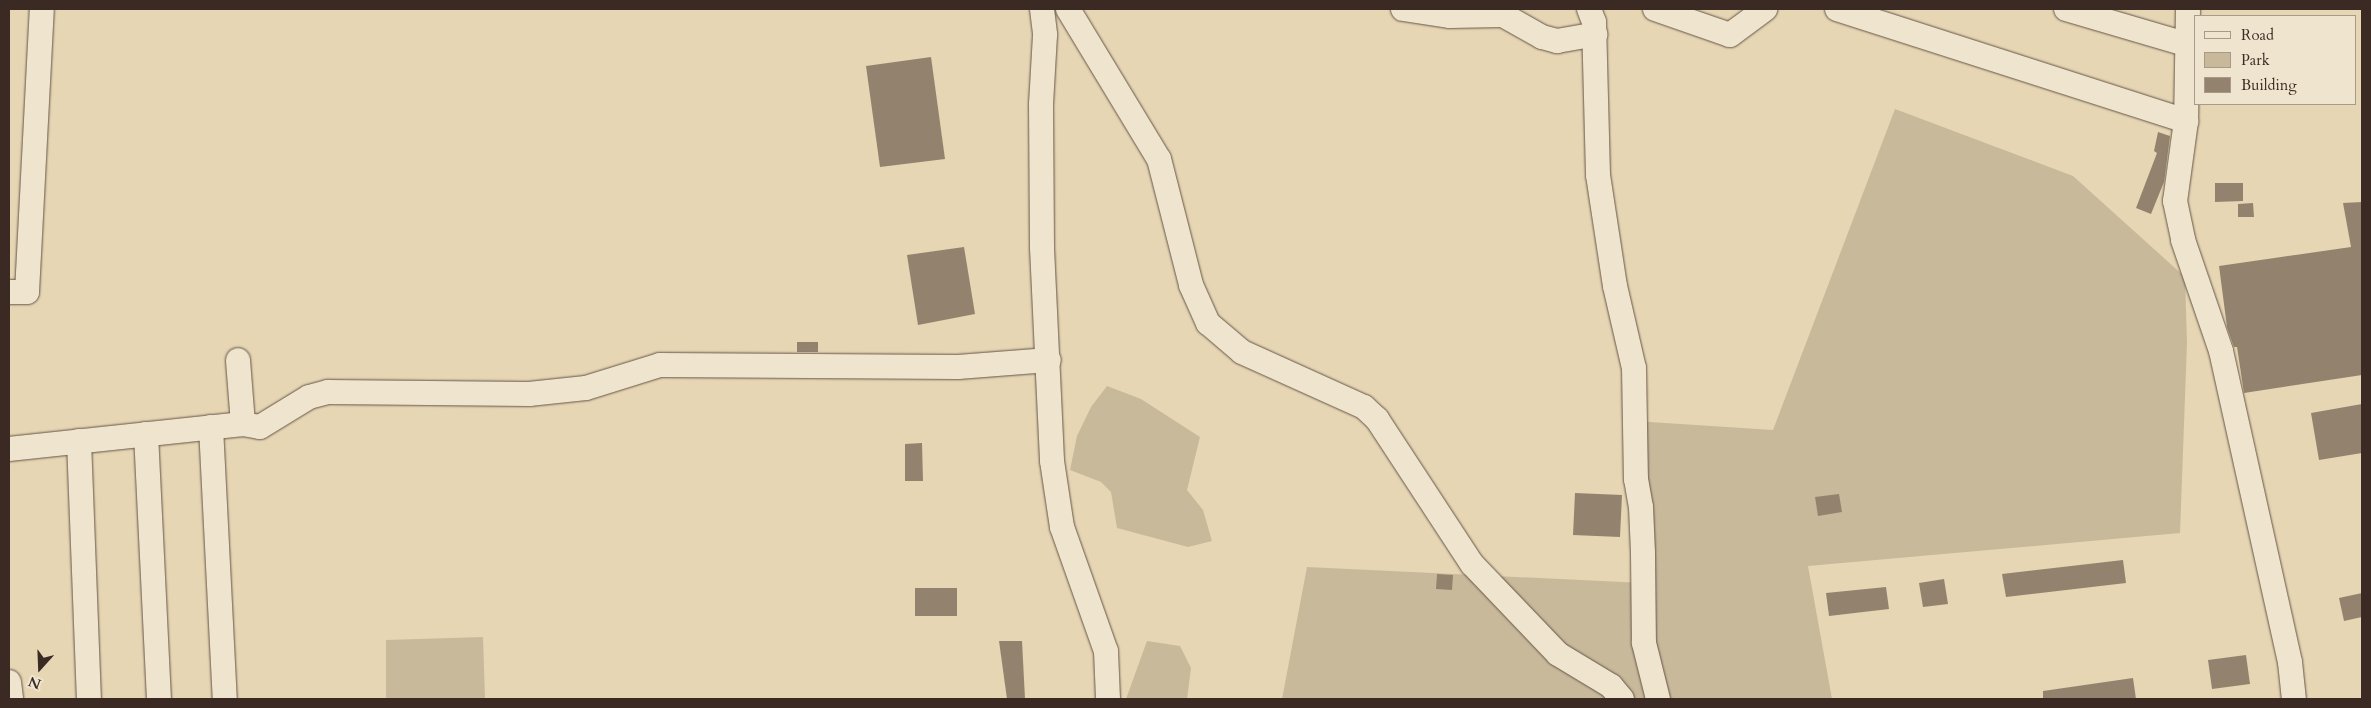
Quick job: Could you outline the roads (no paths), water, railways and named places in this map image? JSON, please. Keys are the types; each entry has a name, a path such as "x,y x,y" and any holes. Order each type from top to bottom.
{"street":[{"path":"9,292 26,292 42,9"},
{"path":"1042,9 1045,35 1041,104 1042,248 1050,360 1052,461 1062,527 1106,651 1108,699"},
{"path":"1068,9 1159,159 1190,285 1208,323 1242,352 1364,407 1377,420 1472,564 1558,654 1611,686 1622,699"},
{"path":"1403,9 1450,16 1503,15 1542,37 1557,41 1595,34"},
{"path":"1589,9 1595,34 1598,175 1614,286 1634,368 1636,479 1643,553 1644,643 1658,699"},
{"path":"1655,9 1730,35 1765,9"},
{"path":"1837,9 1891,17 2186,121"},
{"path":"2066,9 2116,16 2188,45"},
{"path":"2188,9 2186,121 2175,201 2183,240 2221,351 2290,662 2294,699"},
{"path":"238,360 243,424"},
{"path":"9,449 243,424 260,427 309,397 328,392 529,394 586,388 660,365 958,368 1050,360"},
{"path":"211,427 225,699"},
{"path":"146,434 159,699"},
{"path":"79,441 89,699"},
{"path":"9,682 12,699"}]}
